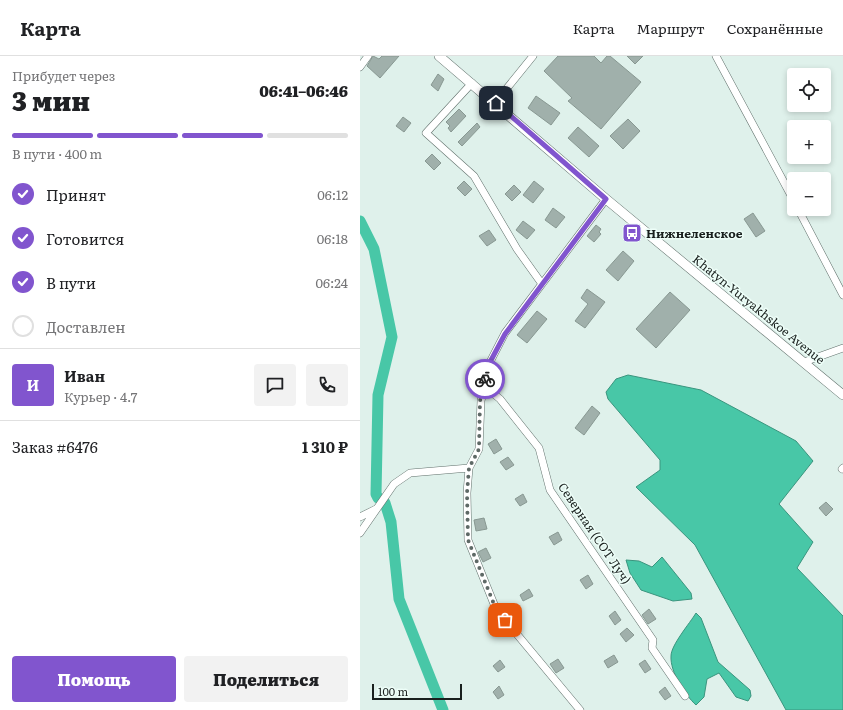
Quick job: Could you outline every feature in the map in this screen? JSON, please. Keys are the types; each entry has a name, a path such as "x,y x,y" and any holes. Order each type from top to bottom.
{"main road":[{"name":"Khatyn-Yuryakhskoe Avenue","path":"439,56 496,103 606,199 843,395"}],"street":[{"path":"360,67 368,56"},
{"path":"496,103 533,56"},
{"path":"716,56 787,188"},
{"path":"472,83 426,133 474,176 517,249 542,284"},
{"path":"580,710 496,609 468,540 467,493 469,468 479,449 480,401 489,364 505,334 606,199"},
{"path":"802,216 840,281 843,295"},
{"path":"804,362 843,348"},
{"name":"Северная (СОТ Луч)","path":"484,386 500,399 539,448 550,490 653,640 652,648 685,696"},
{"path":"360,533 394,484 410,473 469,468"},
{"path":"360,517 376,509"}],"shaded area":[{"path":"628,375 701,390 796,441 813,461 779,504 813,542 797,568 843,616 843,710 786,710 695,545 636,487 660,470 660,460 608,399 606,392 616,379"},
{"path":"662,557 691,593 692,599 673,601 641,590 630,573 626,560 639,561 652,567"},
{"path":"696,613 701,618 718,662 750,690 751,696 748,701 736,697 719,673 707,679 704,697 696,705 679,683 671,662 672,651 677,640"}],"building":[{"path":"373,56 379,59 382,56 399,56 380,78 367,66"},
{"path":"558,56 594,56 601,63 607,56 610,56 641,82 601,129 568,101 572,98 544,71"},
{"path":"627,56 643,56 635,64"},
{"path":"438,74 444,79 438,91 431,85"},
{"path":"536,96 560,113 551,125 528,108"},
{"path":"459,109 466,116 451,132 448,128 450,126 446,122"},
{"path":"403,117 411,123 404,132 396,126"},
{"path":"628,119 640,131 623,149 610,136"},
{"path":"477,123 480,127 462,146 458,142"},
{"path":"578,127 599,146 589,157 568,138"},
{"path":"432,154 441,163 434,170 425,161"},
{"path":"464,181 472,189 465,196 457,188"},
{"path":"534,181 544,189 533,203 523,195"},
{"path":"514,185 521,192 512,201 505,194"},
{"path":"553,208 565,217 556,228 545,220"},
{"path":"753,213 765,231 756,237 744,219"},
{"path":"523,221 535,230 527,239 516,230"},
{"path":"596,225 601,229 599,232 601,234 594,242 587,236"},
{"path":"489,230 496,240 487,246 479,236"},
{"path":"623,251 634,261 618,281 606,270"},
{"path":"587,289 605,302 585,328 575,321 588,304 581,298"},
{"path":"670,292 690,310 656,348 636,329"},
{"path":"537,311 547,319 527,343 517,335"},
{"path":"592,406 600,413 584,435 575,428"},
{"path":"496,439 502,449 494,454 488,444"},
{"path":"508,457 514,465 506,470 500,462"},
{"path":"523,494 527,502 520,506 515,499"},
{"path":"826,502 833,509 826,516 819,508"},
{"path":"484,518 487,529 476,531 474,520"},
{"path":"558,532 562,540 554,545 549,537"},
{"path":"486,548 491,558 483,562 478,552"},
{"path":"588,575 593,584 586,589 580,580"},
{"path":"529,589 533,596 523,601 520,595"},
{"path":"649,609 656,619 648,624 642,615"},
{"path":"516,611 521,618 515,622 510,616"},
{"path":"615,611 621,620 615,625 609,616"},
{"path":"627,628 634,635 626,642 620,634"},
{"path":"614,655 618,662 608,668 604,661"},
{"path":"558,659 564,668 556,673 550,664"},
{"path":"500,660 505,667 498,672 493,666"},
{"path":"645,660 651,669 645,673 639,664"},
{"path":"499,686 504,695 498,699 493,692"},
{"path":"665,687 671,696 665,700 659,692"}],"waterway":[{"path":"360,221 374,249 392,337 378,395 376,494 378,498"},
{"path":"385,503 391,522 399,599 443,710"}],"way so far":[{"path":"485,379 480,401 479,449 469,468 467,493 468,540 496,609 505,620"}],"place":[{"name":"Нижнеленское","path":"632,233"}],"route":[{"path":"485,379 489,364 505,334 606,199 496,103"}]}
